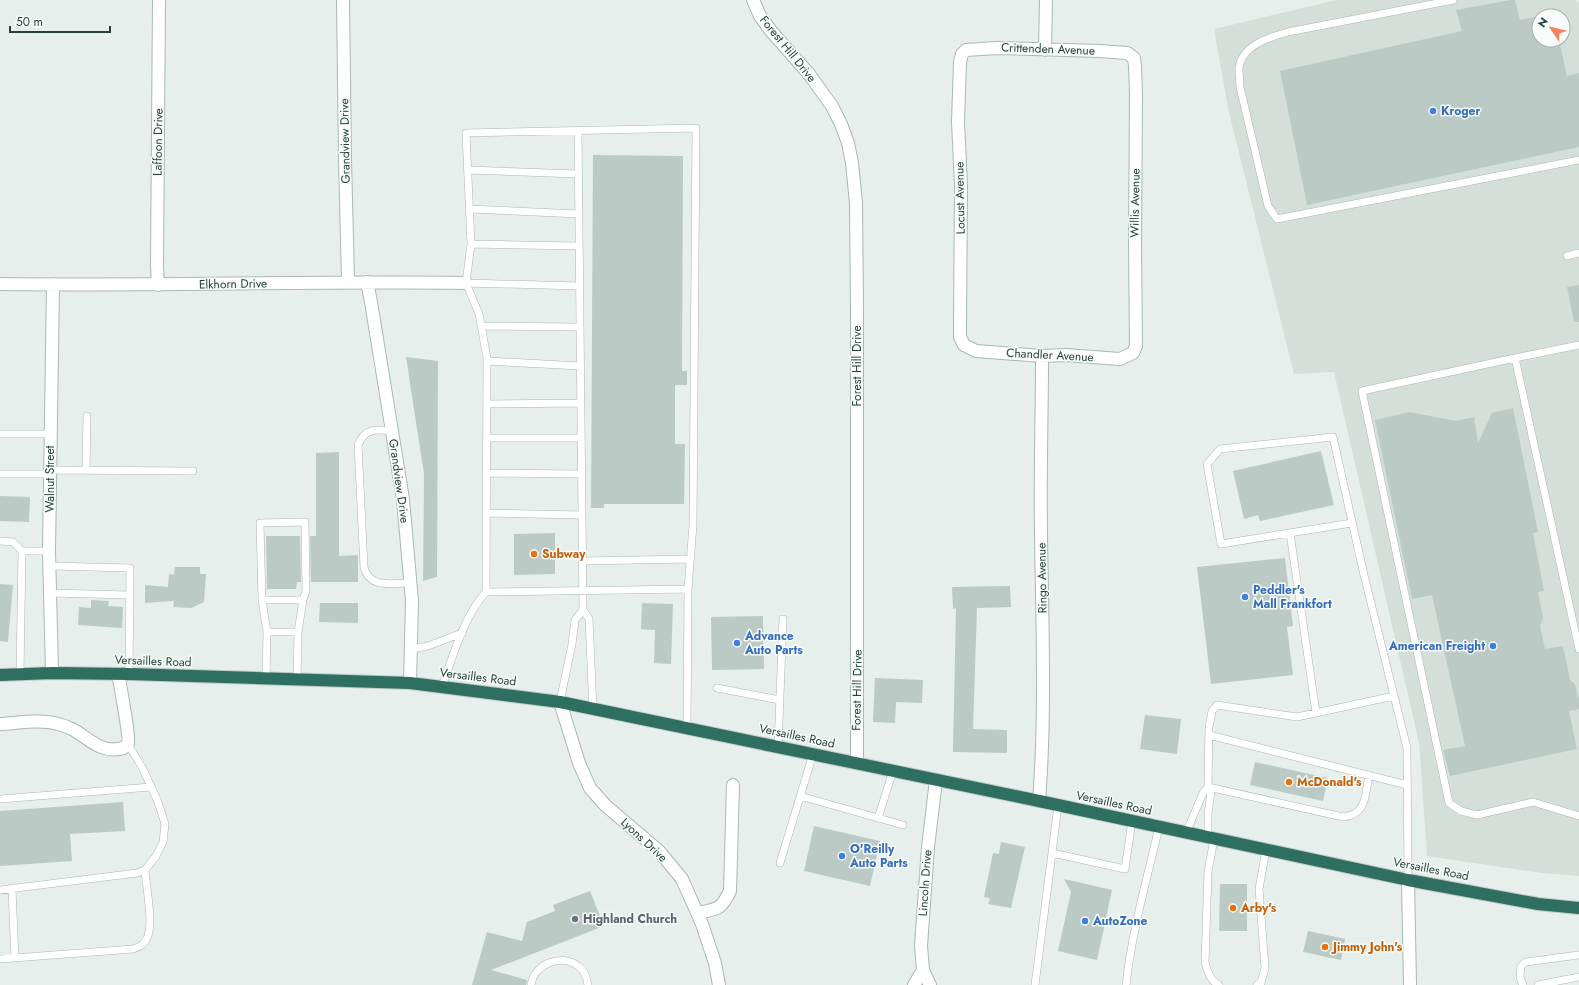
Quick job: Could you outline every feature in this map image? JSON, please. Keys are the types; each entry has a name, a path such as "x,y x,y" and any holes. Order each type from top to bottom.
{"highway":[{"name":"Versailles Road","path":"0,675 52,673 124,674 410,682 560,702 857,762 1408,880 1538,904 1579,908"}],"street":[{"name":"Laffoon Drive","path":"158,285 156,267 159,154 159,0"},
{"name":"Grandview Drive","path":"344,0 345,167 348,282"},
{"name":"Forest Hill Drive","path":"753,0 760,16 771,32 809,74 832,106 848,143 852,163 855,196 857,309 857,762"},
{"path":"1045,50 1046,0"},
{"name":"Crittenden Avenue","path":"964,52 969,49 997,48 1108,51 1127,53 1132,56"},
{"name":"Locust Avenue","path":"964,52 960,62 958,122 961,186 960,336 964,345"},
{"name":"Willis Avenue","path":"1132,56 1135,66 1136,94 1135,350"},
{"name":"Elkhorn Drive","path":"0,284 158,285 348,282 466,283"},
{"name":"Grandview Drive","path":"367,282 403,499 412,601 410,682"},
{"name":"Walnut Street","path":"52,673 49,551 53,284"},
{"name":"Chandler Avenue","path":"964,345 976,351 1042,356 1120,358 1130,355 1135,350"},
{"name":"Ringo Avenue","path":"1039,801 1042,758 1042,356"},
{"path":"0,724 40,722 57,723 71,728 101,748 117,750 123,748 128,744 129,737 124,674"},
{"name":"Lyons Drive","path":"560,702 579,763 590,788 605,805 659,851 682,879 698,913 714,960 719,985"},
{"name":"Lincoln Drive","path":"930,985 923,970 921,946 928,847 936,780"},
{"path":"698,913 715,910 724,903 730,891 733,785"},
{"path":"1408,880 1410,985"},
{"path":"914,985 923,970"}],"lane":[{"path":"1453,0 1288,32 1269,38 1257,44 1244,54 1239,68 1240,87 1268,206 1277,219 1579,160"},
{"path":"442,687 462,634 478,600 486,592 487,361 479,314 466,283 471,244 466,133 696,128 693,525 688,589 687,728"},
{"path":"578,131 583,610 589,619 593,709"},
{"path":"468,170 578,174"},
{"path":"469,209 579,214"},
{"path":"471,244 579,246"},
{"path":"1568,256 1579,253"},
{"path":"466,283 579,286"},
{"path":"482,326 580,327"},
{"path":"1579,345 1362,391 1449,803 1461,811 1477,815 1533,802 1579,816"},
{"path":"1515,358 1579,649"},
{"path":"487,361 580,366"},
{"path":"487,404 581,403"},
{"path":"86,470 87,416"},
{"path":"392,431 375,429 360,438 358,445 364,567 369,578 375,582 410,583"},
{"path":"0,434 50,434"},
{"path":"1352,523 1221,544 1207,464 1220,449 1333,437 1352,523 1407,748 1408,880"},
{"path":"487,438 581,438"},
{"path":"0,474 86,470 193,471"},
{"path":"487,473 582,474"},
{"path":"487,514 582,515"},
{"path":"266,678 267,632 262,600 260,523 305,522 306,592 298,632 297,679"},
{"path":"1290,533 1316,713"},
{"path":"0,541 13,542 22,551 49,551"},
{"path":"20,674 22,551"},
{"path":"582,561 690,560"},
{"path":"50,566 130,568 124,674"},
{"path":"486,592 688,589"},
{"path":"51,593 129,595"},
{"path":"262,600 304,600"},
{"path":"560,702 572,644 575,620 583,610"},
{"path":"778,746 783,619"},
{"path":"267,632 298,632"},
{"path":"411,649 428,646 462,634"},
{"path":"717,688 780,700"},
{"path":"1219,985 1214,983 1205,962 1208,872 1211,838 1208,814 1211,792 1208,787 1209,727 1212,711 1217,705 1297,717 1394,696"},
{"path":"1209,735 1407,785"},
{"path":"0,890 137,873 145,870 156,856 163,842 165,824 152,787 128,744"},
{"path":"780,863 813,754"},
{"path":"878,818 893,770"},
{"path":"1208,787 1344,817 1357,814 1362,807 1369,776"},
{"path":"0,799 152,787"},
{"path":"1186,833 1203,793 1208,787"},
{"path":"800,796 903,825"},
{"path":"1035,985 1058,805"},
{"path":"1052,853 1125,869 1132,821"},
{"path":"1126,985 1129,956 1137,917 1159,827"},
{"path":"1257,985 1261,983 1265,968 1259,889 1266,850"},
{"path":"0,959 132,949 141,946 147,940 150,929 145,870"},
{"path":"12,889 15,958"},
{"path":"1523,985 1520,977 1521,966 1526,962 1579,955"},
{"path":"531,985 532,978 545,964 564,960 579,966 587,977 588,985"},
{"path":"1538,985 1579,977"}],"shaded area":[{"path":"1336,0 1576,0 1579,3 1579,876 1542,873 1427,856 1419,743 1334,372 1294,374 1229,113 1214,29"}],"building":[{"name":"Kroger","path":"1515,0 1520,20 1531,18 1531,48 1561,48 1567,76 1579,73 1579,147 1307,205 1280,71 1462,31 1456,10"},
{"path":"593,155 683,156 682,371 687,371 687,385 675,385 675,444 685,444 684,504 604,504 604,508 591,508"},
{"path":"1579,285 1579,322 1574,322 1567,287"},
{"path":"406,357 438,361 437,577 423,581 424,474"},
{"path":"1513,408 1538,532 1533,533 1544,591 1538,592 1543,618 1540,626 1545,649 1563,646 1570,680 1575,684 1579,700 1579,709 1569,711 1577,749 1450,776 1443,750 1465,746 1432,595 1412,599 1375,420 1410,412 1456,421 1474,417 1478,443 1492,413"},
{"path":"1321,451 1334,505 1260,521 1258,515 1244,519 1233,471"},
{"path":"339,452 339,556 358,555 358,582 311,582 310,536 316,536 316,453"},
{"path":"0,496 30,497 29,522 0,521"},
{"name":"Subway","path":"555,533 555,574 514,575 514,534"},
{"path":"266,536 300,536 301,582 297,582 296,589 267,589"},
{"name":"Peddler's Mall Frankfort","path":"1285,558 1293,626 1287,627 1293,675 1211,684 1197,567"},
{"path":"175,567 200,567 200,574 206,574 204,602 191,608 173,607 174,601 145,603 145,585 168,587 169,574 174,575"},
{"path":"0,584 13,585 8,642 0,641"},
{"path":"1010,586 1011,607 977,608 973,729 1007,730 1007,753 953,752 956,608 953,609 952,587"},
{"path":"91,600 109,601 108,606 123,607 122,628 78,625 79,607 91,608"},
{"path":"320,603 358,603 358,623 319,622"},
{"path":"642,603 673,604 671,664 654,663 655,630 641,629"},
{"name":"Advance Auto Parts","path":"763,616 764,669 712,670 711,617"},
{"path":"875,678 923,680 922,703 896,702 895,723 873,722"},
{"path":"1145,715 1181,719 1177,754 1140,749"},
{"name":"McDonald's","path":"1255,762 1328,778 1323,801 1250,785"},
{"path":"123,802 125,831 70,834 72,861 0,866 0,811"},
{"name":"O'Reilly Auto Parts","path":"814,826 880,841 870,886 804,871"},
{"path":"1001,842 1025,847 1011,908 988,904 990,898 984,897 993,853 999,854"},
{"name":"AutoZone","path":"1064,879 1112,890 1097,960 1058,951 1071,892"},
{"name":"Arby's","path":"1220,884 1247,884 1247,931 1219,931"},
{"path":"590,891 604,926 491,970 527,980 526,985 472,985 487,932 522,941 527,922 555,911 553,905"},
{"path":"1308,931 1345,939 1341,960 1303,952"}],"place":[{"name":"Kroger","path":"1433,111"},
{"name":"Subway","path":"534,554"},
{"name":"Peddler's Mall Frankfort","path":"1245,597"},
{"name":"Advance Auto Parts","path":"737,643"},
{"name":"American Freight","path":"1493,646"},
{"name":"McDonald's","path":"1289,782"},
{"name":"O'Reilly Auto Parts","path":"842,856"},
{"name":"Arby's","path":"1233,908"},
{"name":"Highland Church","path":"575,919"},
{"name":"AutoZone","path":"1085,921"},
{"name":"Jimmy John's","path":"1325,947"}]}
